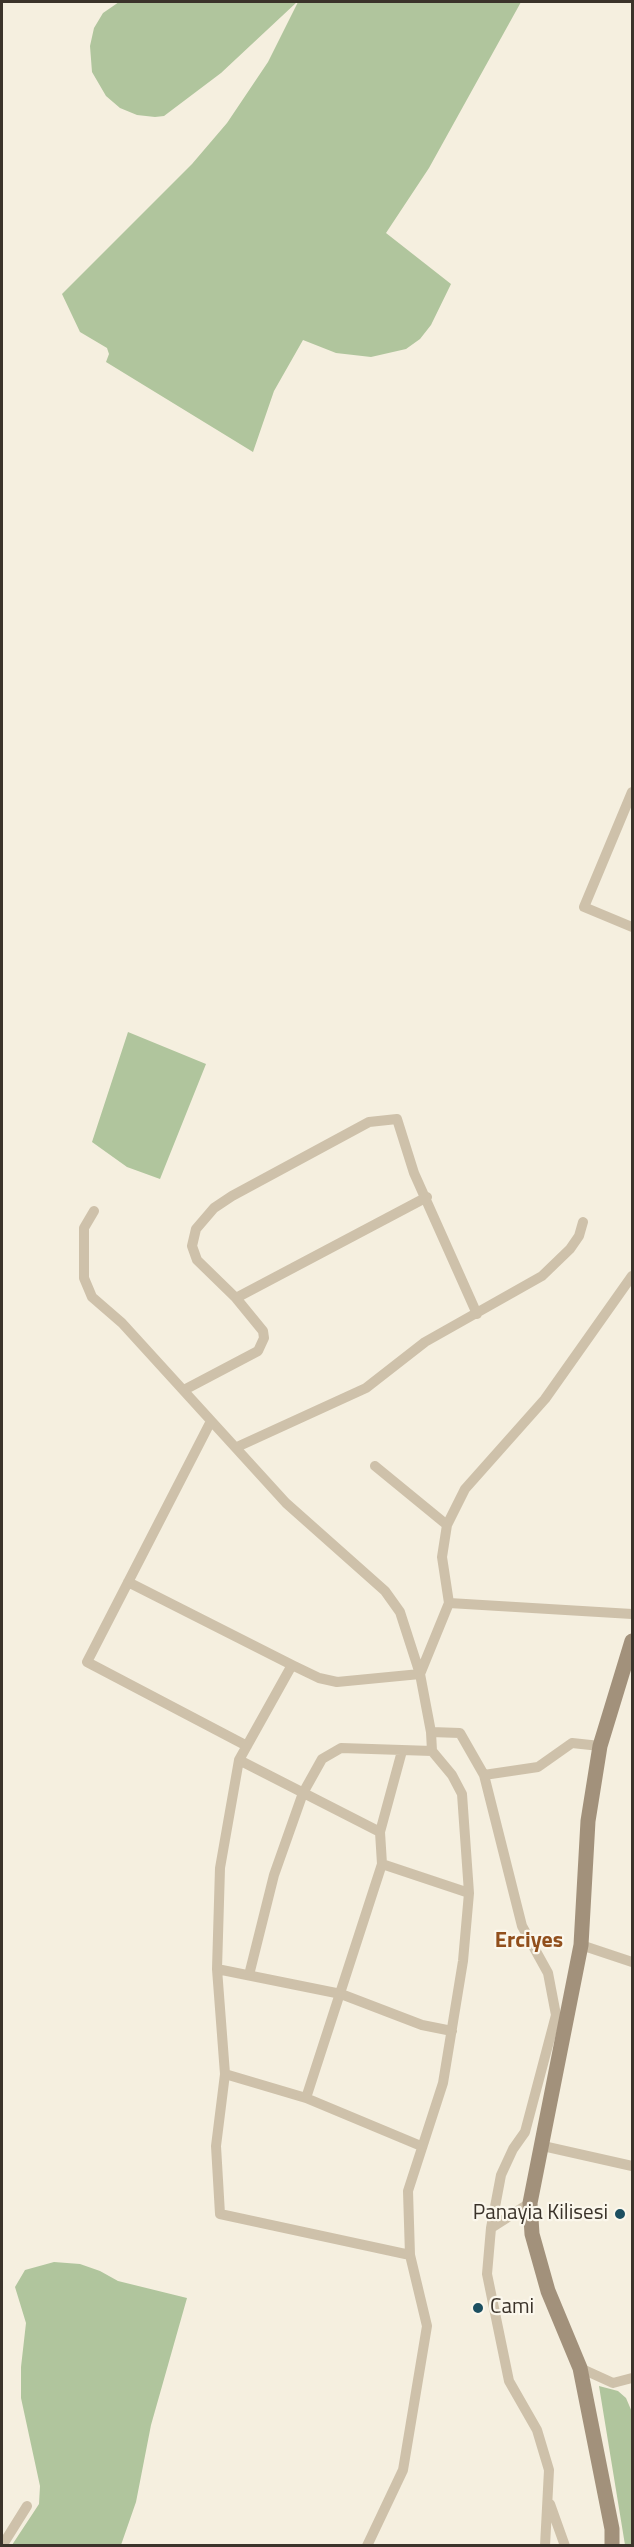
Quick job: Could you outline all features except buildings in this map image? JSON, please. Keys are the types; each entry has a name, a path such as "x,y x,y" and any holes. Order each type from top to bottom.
{"street":[{"path":"633,792 584,907 633,927"},
{"path":"184,1390 258,1352 262,1345 263,1331 236,1298 195,1255 192,1240 201,1222 232,1196 369,1122 397,1119 408,1158 477,1314"},
{"path":"236,1298 427,1197"},
{"path":"94,1212 84,1228 84,1269 89,1292 184,1390 286,1503 394,1602 420,1674 431,1732 432,1751 452,1775 462,1794 469,1893 463,1961 442,2083 408,2191 410,2255 428,2326 403,2470 367,2546"},
{"path":"237,1447 352,1396 377,1381 425,1342 542,1276 570,1249 579,1236 583,1222"},
{"path":"420,1674 449,1603 442,1571 447,1525 465,1489 545,1399 633,1276"},
{"path":"211,1421 87,1662 247,1746"},
{"path":"375,1466 447,1525"},
{"path":"128,1581 319,1678 338,1682 420,1674"},
{"path":"449,1603 633,1614"},
{"path":"545,2546 549,2470 537,2430 509,2381 487,2274 491,2228 501,2175 513,2149 525,2132 581,1945 588,1821 600,1746 628,1664 633,1641"},
{"path":"292,1665 239,1760 220,1868 217,1969 225,2074 216,2146 220,2214 410,2255"},
{"path":"431,1732 460,1733 484,1775 522,1926 548,1973 561,2018 543,2146 530,2203 532,2234 548,2291 580,2368 612,2529 612,2546"},
{"path":"484,1775 538,1767 572,1743 600,1746"},
{"path":"249,1975 274,1875 303,1793 319,1763 336,1750 432,1751"},
{"path":"306,2098 382,1864 380,1832 402,1751"},
{"path":"239,1760 380,1832"},
{"path":"382,1864 469,1893"},
{"path":"581,1945 633,1962"},
{"path":"217,1969 341,1994 422,2025 452,2031"},
{"path":"225,2074 306,2098 421,2146"},
{"path":"543,2146 633,2166"},
{"path":"491,2228 530,2203"},
{"path":"580,2368 613,2383 633,2378"},
{"path":"548,2498 565,2546"},
{"path":"2,2546 27,2506"},
{"path":"603,2546 612,2529"}],"green space":[{"path":"119,2 297,2 221,73 164,116 155,117 137,115 120,108 106,96 92,72 90,46 94,28 103,13"},
{"path":"298,2 521,2 429,168 386,233 451,284 431,325 420,339 406,349 371,357 336,353 303,340 274,391 253,452 106,362 109,354 107,348 80,332 62,294 192,164 227,123 268,62"},
{"path":"128,1032 206,1064 160,1179 127,1167 92,1142"},
{"path":"54,2262 80,2264 118,2281 187,2298 151,2425 136,2502 121,2545 12,2545 39,2504 40,2486 21,2398 21,2367 26,2323 15,2287 25,2270"},
{"path":"599,2386 618,2391 626,2398 632,2412 632,2545 625,2545"}],"place":[{"name":"Panayia Kilisesi","path":"620,2214"},
{"name":"Cami","path":"478,2308"}],"district":[{"name":"Erciyes","path":"529,1942"}]}
